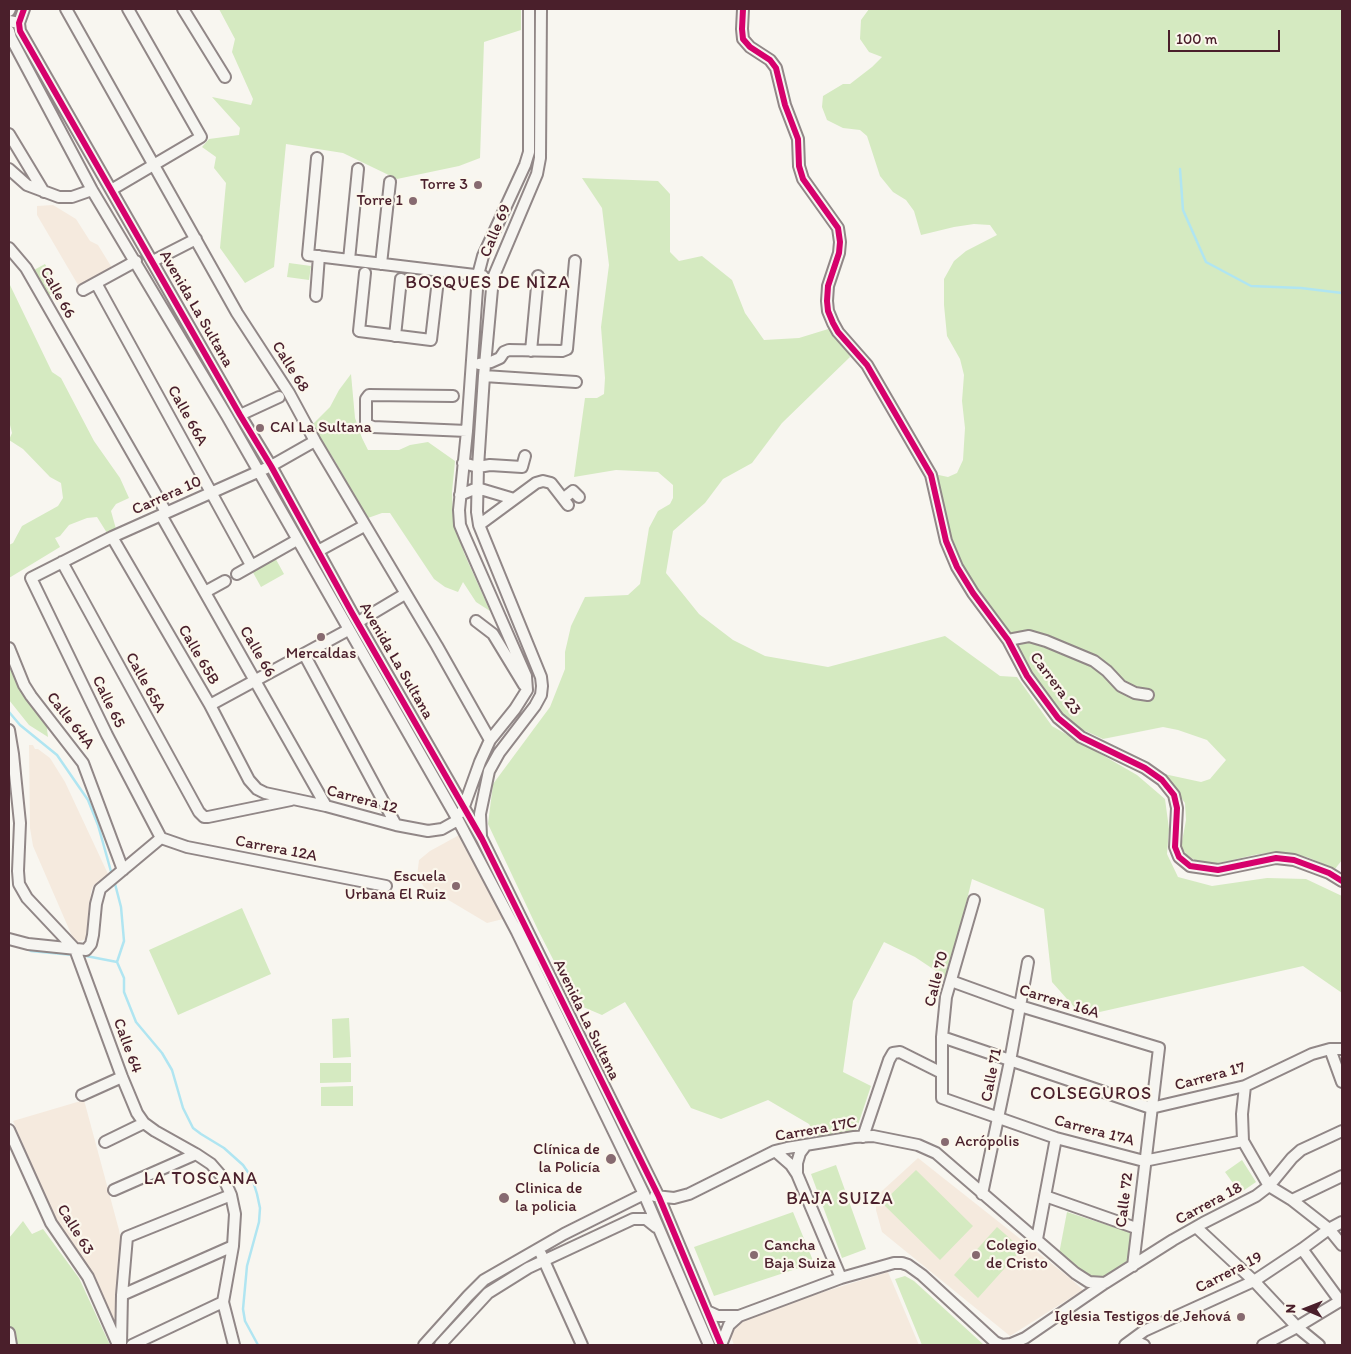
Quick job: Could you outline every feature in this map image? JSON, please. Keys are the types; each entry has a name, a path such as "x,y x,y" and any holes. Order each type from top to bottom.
{"street":[{"name":"Avenida La Sultana","path":"24,9 14,22 271,466 482,839 659,1197 721,1345"},
{"name":"Calle 68","path":"66,9 237,313 289,393 364,526 437,646 490,740"},
{"path":"110,190 201,137 128,9"},
{"path":"183,9 225,77"},
{"name":"Calle 69","path":"527,690 526,676 460,525 458,510 467,430 478,275 483,256 525,165 529,152 529,9"},
{"name":"Calle 69","path":"478,524 478,467 484,376 488,363 493,278 537,174 540,158 541,9"},
{"name":"Carrera 23","path":"743,9 743,39 750,47 770,60 776,68 798,139 798,166 803,179 838,228 839,253 828,286 828,311 838,332 867,365 931,475 946,541 957,567 973,593 1008,640 1027,676 1058,718 1081,737 1145,768 1162,780 1174,795 1177,808 1175,847 1179,857 1190,866 1218,870 1276,858 1294,860 1329,873 1342,881"},
{"name":"Avenida La Sultana","path":"9,31 92,190 136,261 348,630 382,685 482,865 517,932 644,1194 709,1345"},
{"path":"9,134 44,192"},
{"path":"317,158 308,255 493,278"},
{"path":"9,169 26,185 59,197 72,197 92,190"},
{"path":"349,260 358,169"},
{"path":"381,264 390,182"},
{"path":"153,262 196,239"},
{"name":"Calle 66","path":"9,248 26,268 326,806"},
{"path":"316,296 319,256"},
{"path":"83,290 136,261"},
{"path":"472,363 488,363 500,358 504,352 509,350 531,352 562,351 567,348 575,261"},
{"path":"365,273 359,331 431,340 439,271"},
{"path":"531,352 538,276"},
{"path":"395,336 401,279"},
{"name":"Calle 66A","path":"96,283 251,565"},
{"path":"484,376 576,382"},
{"path":"453,396 369,395 366,399 366,423 373,427 467,430"},
{"path":"240,415 279,397"},
{"name":"Carrera 10","path":"31,578 112,537 271,466 315,441"},
{"path":"463,463 478,467 490,465 522,467 525,456"},
{"path":"482,839 480,814 489,771 499,753 535,706 541,695 541,677 478,524 536,483 543,481 551,483 566,502 574,491 579,497"},
{"path":"460,495 477,488 514,500"},
{"path":"318,551 364,526"},
{"name":"Calle 65B","path":"112,537 210,706 249,780 257,789"},
{"path":"237,574 297,540"},
{"name":"Calle 65A","path":"62,562 199,812 204,817 215,816 294,800"},
{"name":"Calle 65","path":"31,578 107,735 161,838"},
{"path":"205,592 225,581"},
{"path":"358,622 405,594"},
{"path":"458,820 464,810 475,775 490,740 515,709 527,690 493,634 476,621"},
{"path":"210,706 348,630"},
{"path":"1008,640 1030,636 1046,641 1094,661 1108,671 1121,686 1135,693 1148,695"},
{"name":"Calle 64A","path":"9,648 24,685 31,696 83,763 120,873"},
{"path":"304,654 396,825"},
{"name":"Calle 64","path":"9,731 20,823 19,884 27,898 75,949 137,1113 144,1123 155,1131 211,1164 224,1179 231,1195 235,1214 223,1302 234,1345"},
{"path":"159,738 168,732"},
{"name":"Carrera 12","path":"257,789 265,793 428,831 442,829 458,820"},
{"path":"9,939 28,944 86,950 91,944 97,896 100,889 161,838"},
{"name":"Carrera 12A","path":"161,838 187,847 386,886"},
{"path":"482,865 492,860"},
{"name":"Calle 70","path":"942,1098 944,1006 974,900"},
{"name":"Calle 71","path":"982,1194 1010,1061 1028,962"},
{"name":"Carrera 16A","path":"951,981 1020,1006 1159,1048"},
{"path":"942,1037 1151,1108"},
{"name":"Calle 72","path":"1133,1266 1144,1160 1159,1048"},
{"path":"1330,1049 1342,1082"},
{"name":"Carrera 17","path":"1151,1108 1245,1086 1312,1054 1330,1049 1342,1049"},
{"path":"863,1137 893,1053 900,1052 942,1073"},
{"path":"82,1095 122,1077"},
{"path":"1245,1086 1242,1141 1269,1186 1292,1200 1329,1229 1342,1245"},
{"name":"Carrera 17A","path":"942,1098 1056,1138 1144,1160 1242,1141"},
{"path":"105,1142 144,1123"},
{"name":"Calle 63","path":"9,1130 50,1223 88,1277 120,1345"},
{"name":"Carrera 18","path":"841,1278 894,1263 908,1265 922,1275 995,1342 1011,1344 1025,1338 1105,1283 1196,1227 1256,1196 1269,1186 1292,1158 1302,1150 1342,1131"},
{"name":"Carrera 17C","path":"644,1194 674,1198 689,1194 775,1151 854,1137 873,1136 918,1145 936,1153 1075,1273 1086,1280 1105,1283"},
{"path":"1037,1239 1056,1138"},
{"path":"798,1174 797,1163 800,1153 806,1145"},
{"path":"707,1311 718,1316 739,1316 841,1278 798,1174 775,1151"},
{"path":"114,1190 196,1154"},
{"path":"1292,1200 1342,1176"},
{"path":"424,1345 477,1286 507,1266 564,1234 644,1194"},
{"path":"120,1345 122,1295 128,1237 231,1195"},
{"path":"1045,1196 1136,1228"},
{"path":"440,1345 488,1293 511,1277 633,1219 646,1219 659,1230"},
{"name":"Carrera 19","path":"1129,1342 1144,1331 1254,1281 1342,1222"},
{"path":"1196,1227 1254,1281 1297,1327 1319,1345"},
{"path":"122,1295 232,1246"},
{"path":"542,1247 544,1260 582,1345"},
{"path":"1263,1345 1340,1301 1302,1249"},
{"path":"1084,1298 1086,1280"},
{"path":"132,1345 223,1302"},
{"path":"721,1345 729,1325 739,1316"},
{"path":"9,1333 11,1345"},
{"path":"1129,1342 1144,1345"}],"shaded area":[{"path":"53,205 76,219 90,241 98,245 114,271 81,290 37,215 37,206"},
{"path":"29,745 33,745 35,749 38,749 50,758 65,782 108,874 93,886 86,939 75,943 33,846 30,828"},
{"name":"Escuela Urbana El Ruiz","path":"461,834 485,876 503,919 487,923 440,895 429,895 417,876 419,860 430,851"},
{"path":"84,1100 119,1230 122,1248 117,1331 89,1267 55,1218 13,1121"},
{"name":"Colegio de Cristo","path":"918,1158 1083,1290 1010,1336 882,1232 876,1210 876,1198"},
{"path":"888,1272 919,1345 734,1345 731,1337 732,1331 740,1321 755,1313"}],"green space":[{"path":"219,9 521,9 521,30 484,42 480,158 459,166 397,179 343,153 286,144 274,267 245,283 220,248 226,183 214,168 216,157 202,147 209,139 239,135 240,128 212,97 251,105 253,99 232,52 235,39"},
{"path":"869,9 1342,9 1342,860 1335,869 1307,857 1274,852 1215,864 1196,861 1187,855 1181,847 1186,820 1185,803 1164,774 1201,782 1210,779 1226,760 1207,740 1178,730 1163,727 1103,739 1079,728 1057,710 1030,675 975,593 948,539 934,474 948,477 957,473 963,460 965,428 962,401 964,375 960,359 947,336 944,279 954,261 966,251 997,235 990,225 974,224 921,235 914,211 906,200 893,192 880,176 867,136 860,130 843,128 827,120 822,107 823,96 843,84 850,84 882,57 869,52 860,39 861,20"},
{"path":"582,178 658,181 670,194 670,252 679,261 702,256 732,280 745,313 764,340 799,338 838,326 850,357 782,423 752,463 723,479 705,503 673,531 666,573 699,614 733,640 765,656 828,667 945,636 1000,676 1017,677 1052,726 1137,775 1165,799 1169,829 1167,854 1178,877 1212,886 1267,878 1306,879 1342,896 1342,993 1303,966 1082,1016 1052,982 1044,909 972,879 948,979 915,957 884,942 853,1001 843,1072 871,1086 856,1131 816,1137 809,1124 768,1100 721,1119 691,1108 625,1002 602,1015 576,1004 538,930 488,824 493,784 550,707 565,669 565,652 571,626 585,597 628,595 640,584 649,528 658,511 670,504 673,498 673,485 658,472 616,470 574,477 585,398 597,398 604,394 605,378 601,327 609,265 602,208"},
{"path":"289,263 311,266 309,280 287,277"},
{"path":"45,264 59,290 48,296 34,270"},
{"path":"9,283 52,372 61,378 94,441 120,478 129,498 116,504 111,511 116,529 107,533 97,517 87,518 69,525 60,536 55,538 60,547 9,578 9,545 13,543 22,526 58,506 63,498 61,483 50,477 23,449 9,440 12,433 9,424"},
{"path":"351,374 355,418 368,450 399,450 410,445 428,442 455,461 452,492 453,517 464,553 490,611 476,602 463,582 458,592 445,587 434,579 390,513 382,513 368,518 354,497 335,461 312,425 330,407 339,390"},
{"path":"273,554 284,574 261,587 250,567"},
{"path":"9,661 20,690 46,721 48,737 29,725 9,700"},
{"path":"242,908 271,974 178,1015 149,950"},
{"path":"349,1018 351,1057 333,1058 332,1019"},
{"path":"320,1063 351,1063 351,1082 320,1083"},
{"path":"353,1086 353,1106 321,1106 321,1087"},
{"path":"1242,1160 1256,1182 1240,1193 1225,1172"},
{"path":"836,1165 866,1249 842,1258 811,1174"},
{"path":"916,1170 973,1226 940,1260 882,1203"},
{"name":"Cancha Baja Suiza","path":"793,1212 814,1263 714,1296 694,1247"},
{"path":"1067,1212 1132,1233 1128,1262 1118,1272 1103,1279 1089,1278 1059,1254"},
{"path":"23,1221 32,1234 43,1229 79,1278 110,1345 9,1345 9,1238"},
{"path":"997,1227 1022,1249 978,1298 954,1275"},
{"path":"905,1276 914,1281 984,1345 922,1345 895,1279"}],"waterway":[{"path":"1180,169 1183,210 1206,262 1251,286 1301,288 1342,293"},
{"path":"9,712 20,725 57,755 88,800 98,825 112,875"},
{"path":"114,880 121,907 124,941 117,962 124,978 124,992 136,1022 162,1053 172,1070 183,1108 193,1128 224,1148 243,1165 252,1178 257,1194 260,1208 259,1222 247,1266 243,1309 245,1321 258,1345"},
{"path":"27,949 73,955"},
{"path":"81,955 117,962"}],"cycle path":[{"path":"24,9 19,23 20,31 271,466 352,613 482,839 659,1197 721,1345"},
{"path":"743,9 743,39 750,47 770,60 776,68 785,105 798,139 799,166 803,179 838,228 839,253 828,286 827,301 828,311 833,323 838,332 867,365 931,475 946,541 957,567 973,593 1008,640 1027,676 1058,718 1081,737 1145,768 1162,780 1174,795 1177,808 1175,847 1179,857 1190,866 1218,870 1276,858 1294,860 1329,873 1342,881"}],"place":[{"name":"Torre 3","path":"478,185"},
{"name":"Torre 1","path":"413,201"},
{"name":"CAI La Sultana","path":"260,428"},
{"name":"Mercaldas","path":"321,637"},
{"name":"Escuela Urbana El Ruiz","path":"456,886"},
{"name":"Acrópolis","path":"945,1142"},
{"name":"Clínica de la Policía","path":"611,1159"},
{"name":"Clinica de la policia","path":"504,1198"},
{"name":"Cancha Baja Suiza","path":"754,1255"},
{"name":"Colegio de Cristo","path":"976,1255"},
{"name":"Iglesia Testigos de Jehová","path":"1241,1317"}],"district":[{"name":"BOSQUES DE NIZA","path":"488,283"},
{"name":"COLSEGUROS","path":"1091,1094"},
{"name":"LA TOSCANA","path":"201,1179"},
{"name":"BAJA SUIZA","path":"840,1199"}]}
